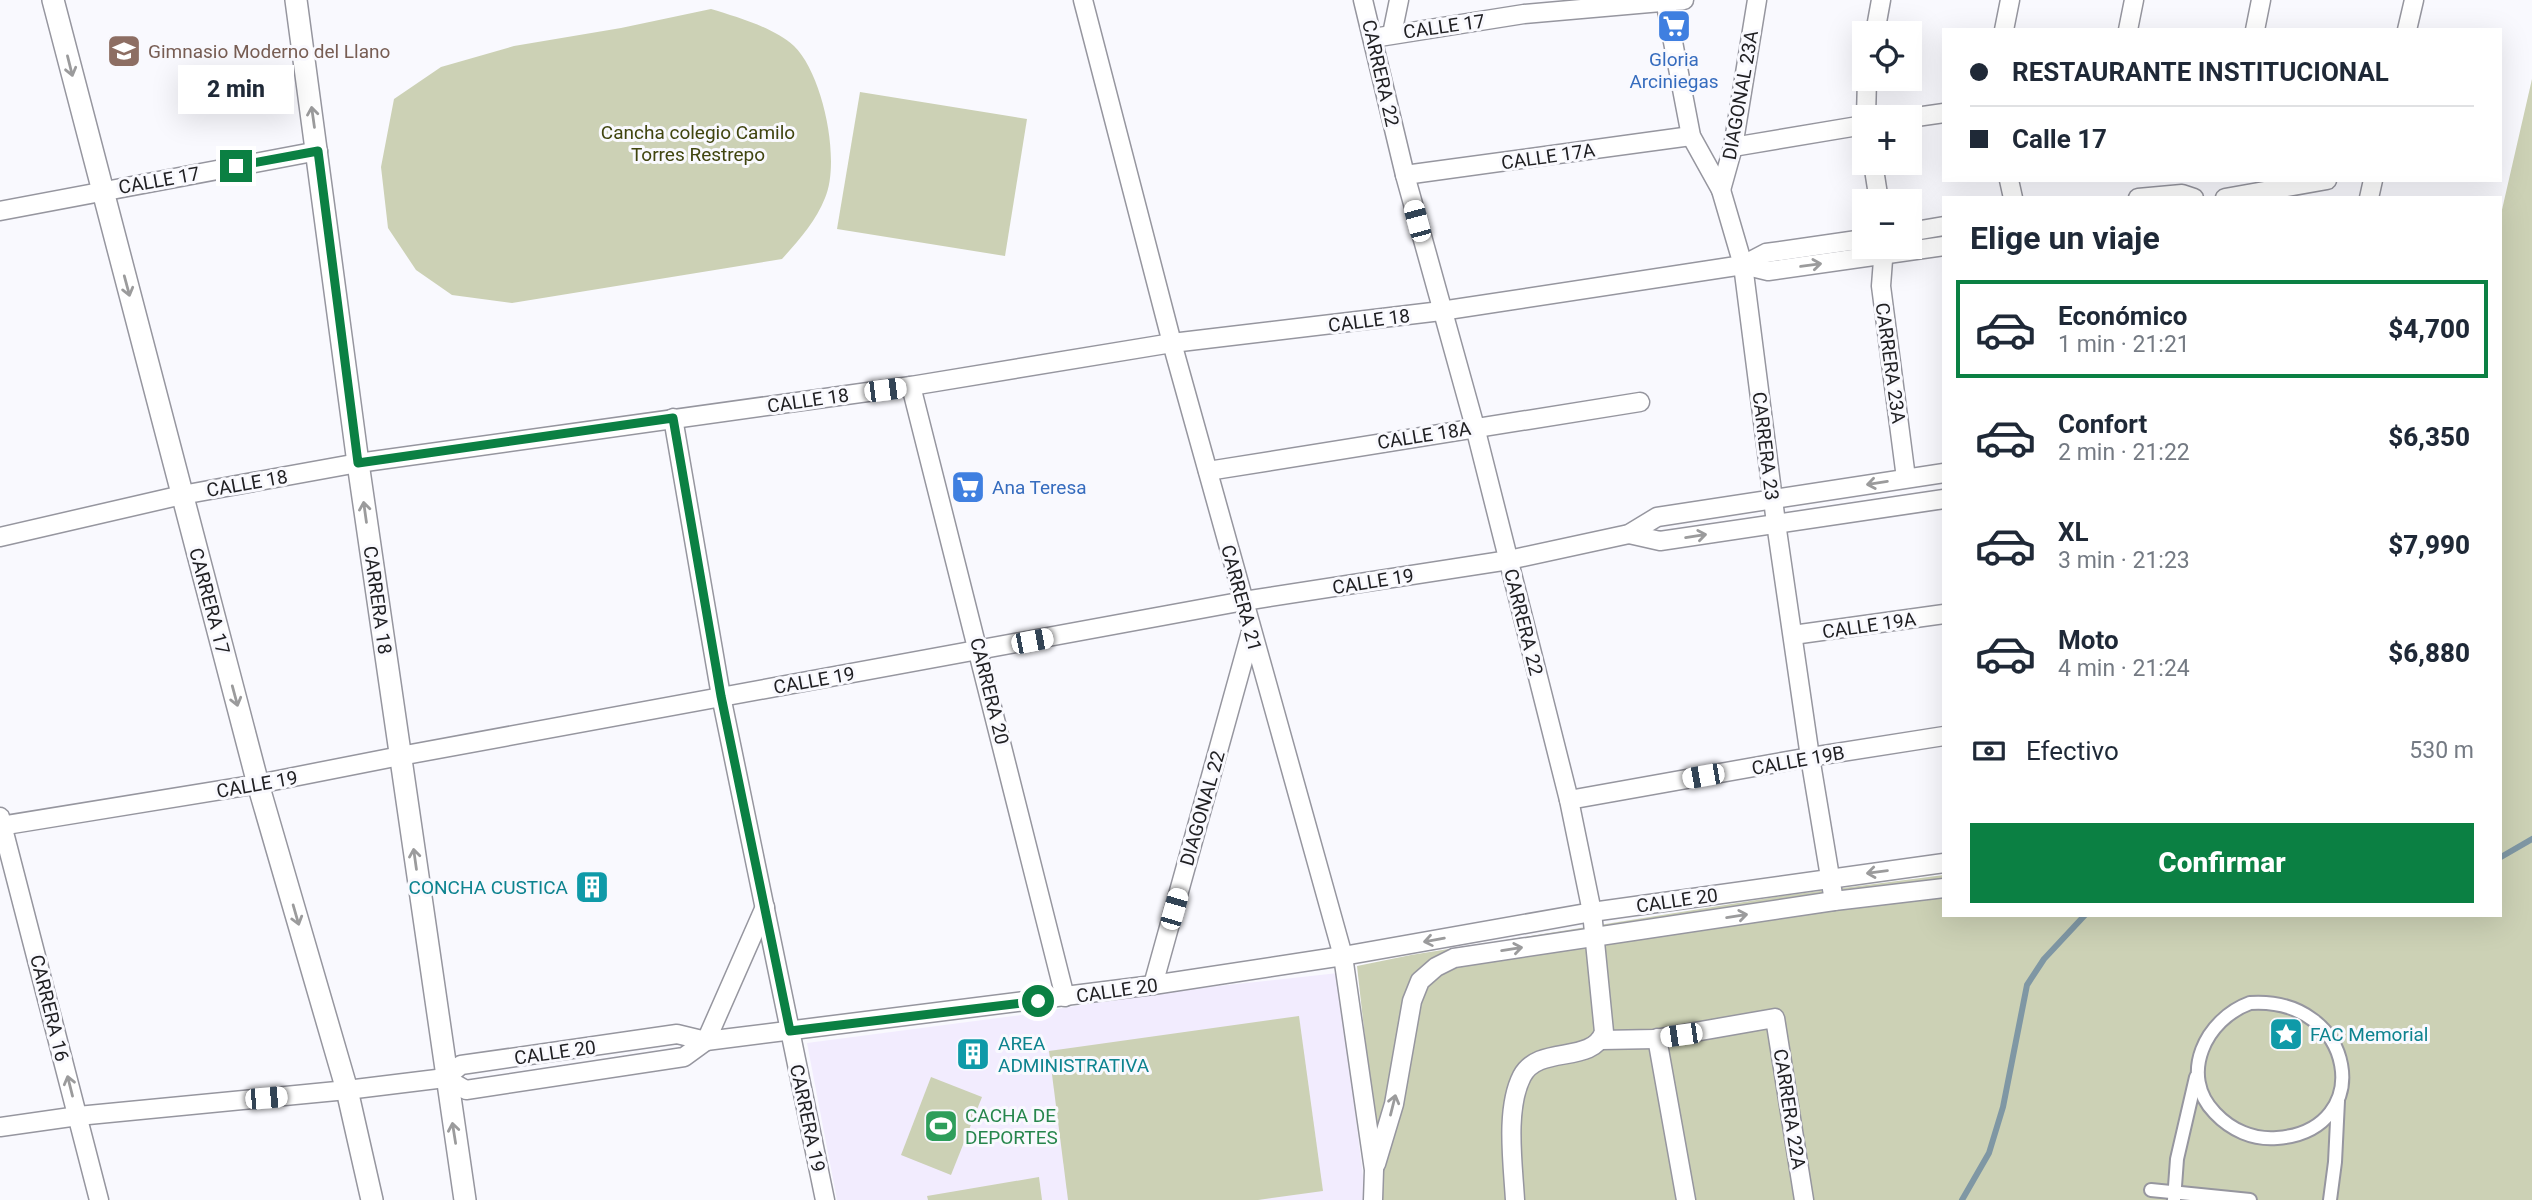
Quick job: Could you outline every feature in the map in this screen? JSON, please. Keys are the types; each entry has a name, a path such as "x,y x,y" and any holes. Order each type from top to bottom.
{"street":[{"name":"CARRERA 17","path":"53,0 258,785 347,1090 372,1200"},
{"name":"CARRERA 18","path":"296,0 358,463 445,1078 465,1200"},
{"name":"CARRERA 21","path":"1083,0 1172,343 1343,956 1374,1170 1373,1200"},
{"name":"CARRERA 22","path":"1363,0 1405,175 1475,427 1569,800 1592,912 1604,1032 1601,1040"},
{"path":"1392,34 1399,0"},
{"name":"CALLE 17","path":"1373,38 1526,7 1684,0"},
{"name":"DIAGONAL 23A","path":"1721,190 1733,147 1757,0"},
{"path":"1877,21 1881,0"},
{"path":"2004,28 2010,0"},
{"path":"2128,28 2134,0"},
{"path":"2255,28 2261,0"},
{"path":"2407,28 2414,0"},
{"name":"CARRERA 23","path":"1665,1 1691,136 1721,190 1744,265 1776,523 1834,901"},
{"path":"1922,116 1942,113"},
{"path":"1733,147 1852,127"},
{"name":"CALLE 17A","path":"1405,175 1691,136"},
{"name":"CALLE 17","path":"0,211 318,151"},
{"path":"2236,196 2316,182"},
{"path":"2160,196 2188,196"},
{"path":"1922,230 1942,226"},
{"name":"CALLE 18","path":"0,537 182,495 358,463 911,386 1172,343 1441,311 1744,265 1766,253 1852,241"},
{"name":"CALLE 18","path":"1922,248 1942,246"},
{"name":"CALLE 18","path":"1744,265 1768,271 1852,257"},
{"name":"CARRERA 23A","path":"1883,259 1881,286 1906,478"},
{"name":"CARRERA 20","path":"911,386 980,650 1065,997"},
{"name":"CALLE 18A","path":"1208,471 1640,402"},
{"name":"CARRERA 19","path":"673,418 721,696 825,1200"},
{"name":"CALLE 19","path":"1,823 258,785 721,696 1244,601 1509,560 1629,534 1657,517 1942,473"},
{"name":"CALLE 19","path":"1629,534 1660,541 1942,499"},
{"name":"CALLE 19A","path":"1793,635 1942,614"},
{"name":"DIAGONAL 22","path":"1153,985 1251,632"},
{"name":"CALLE 19B","path":"1569,800 1942,736"},
{"name":"CARRERA 16","path":"1,823 99,1200"},
{"name":"CALLE 20","path":"0,1127 78,1116 445,1078 461,1065 677,1034 706,1041 1065,997 1343,956 1592,912 1942,863"},
{"path":"1374,1170 1394,1104 1412,1001 1420,981 1436,967 1454,958 1834,901 1942,888"},
{"path":"445,1078 466,1090 684,1057 706,1041 765,907"},
{"path":"2174,1196 2177,1159 2198,1064 2207,1038 2224,1017 2236,1008 2250,1003 2276,1004 2302,1012 2313,1018 2339,1051 2343,1079 2339,1094 2330,1200"},
{"name":"CARRERA 22A","path":"1657,1038 1775,1018 1804,1200"},
{"path":"1515,1200 1512,1142 1514,1109 1523,1074 1545,1058 1594,1047 1601,1040 1657,1038 1686,1200"},
{"path":"2198,1064 2197,1076 2210,1108 2226,1122 2253,1137 2289,1137 2310,1130 2326,1117 2339,1094"},
{"path":"2151,1190 2174,1196 2249,1200"}],"shaded area":[{"path":"1338,973 1366,1200 837,1200 807,1043 1021,1015 1154,993"}],"green space":[{"name":"Cancha colegio Camilo Torres Restrepo","path":"711,9 765,28 794,46 813,76 821,97 830,141 829,182 817,215 782,259 512,303 452,295 416,270 388,228 381,167 394,99 441,67 514,46"},
{"path":"2532,79 2532,1200 1383,1200 1357,966 1781,896 1942,875 1942,917 2502,917 2502,210"},
{"path":"860,92 1027,119 1005,256 837,229"},
{"path":"1299,1016 1323,1191 1258,1200 1068,1200 1049,1051"},
{"name":"CACHA DE DEPORTES","path":"931,1077 982,1097 951,1175 901,1155"},
{"path":"1039,1177 1042,1200 928,1200 927,1196"}],"waterway":[{"path":"2502,856 2532,839"},
{"path":"1962,1200 1989,1153 2003,1107 2027,985 2044,959 2083,917"}],"place":[{"name":"Gloria Arciniegas","path":"1674,26"},
{"name":"Gimnasio Moderno del Llano","path":"124,51"},
{"name":"Ana Teresa","path":"968,487"},
{"name":"CONCHA CUSTICA","path":"592,887"},
{"name":"FAC Memorial","path":"2286,1034"},
{"name":"AREA ADMINISTRATIVA","path":"973,1054"},
{"name":"CACHA DE DEPORTES","path":"941,1126"}],"route":[{"path":"236,166 318,151 358,463 673,418 721,696 790,1031 1038,1001"}]}
